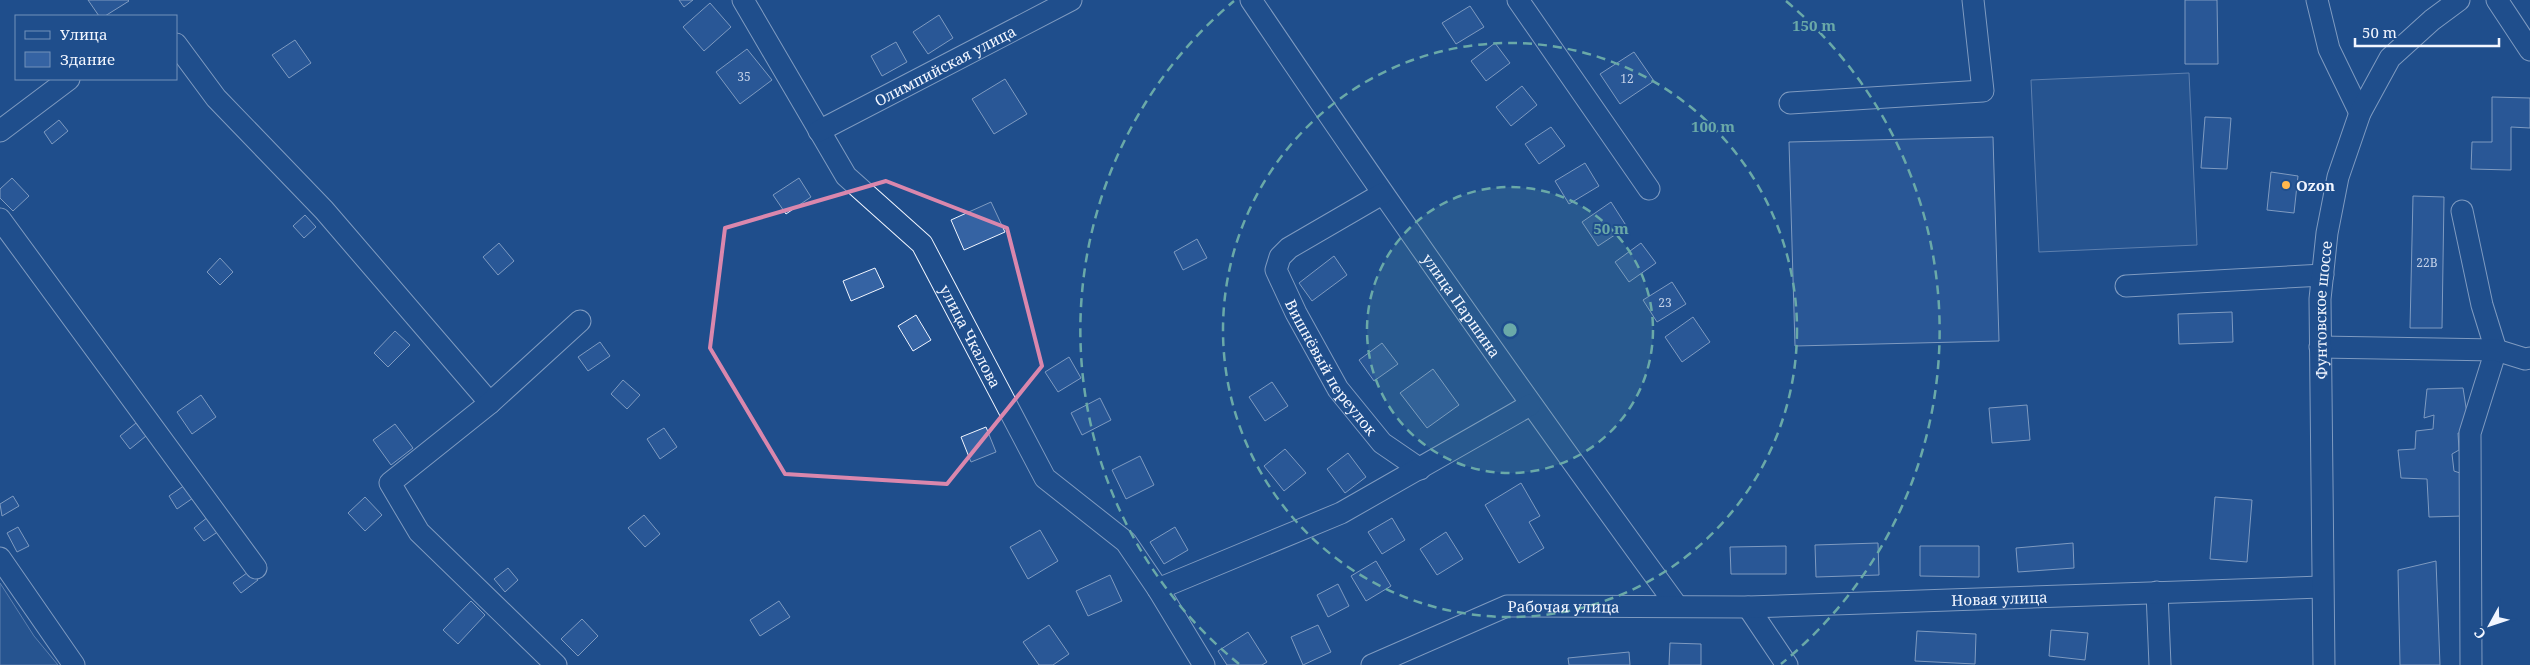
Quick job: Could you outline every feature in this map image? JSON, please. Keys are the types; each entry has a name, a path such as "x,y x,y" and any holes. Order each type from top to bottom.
{"street":[{"name":"улица Чкалова","path":"743,0 846,176 922,244 1045,478 1126,542 1158,589 1204,665"},
{"name":"Олимпийская улица","path":"819,131 1071,0"},
{"name":"улица Паршина","path":"1252,0 1382,194 1530,405 1677,606"},
{"path":"1518,0 1649,189"},
{"path":"1790,103 1982,91 1972,0"},
{"path":"2317,0 2329,49 2360,113"},
{"name":"Фунтовское шоссе","path":"2324,665 2321,587 2320,299 2327,233 2338,177 2360,113 2390,58 2432,20 2459,0"},
{"path":"2497,0 2530,50"},
{"path":"178,47 216,98 324,210 490,404"},
{"path":"0,131 69,80"},
{"name":"Вишнёвый переулок","path":"1382,194 1289,248 1280,257 1276,270 1296,313 1338,389 1382,443 1420,469"},
{"path":"2462,211 2482,305 2496,350 2470,433 2471,665"},
{"path":"0,219 256,568"},
{"path":"2126,286 2323,276"},
{"path":"556,665 419,532 390,483 490,404 580,321"},
{"path":"2320,347 2496,350 2530,358"},
{"path":"1158,589 1341,513 1530,405"},
{"path":"0,558 74,665"},
{"name":"Новая улица","path":"1677,606 1748,607 2321,587"},
{"path":"2157,592 2160,665"},
{"name":"Рабочая улица","path":"1372,665 1507,606 1677,606"},
{"path":"1748,607 1787,665"}],"highlighted area":[{"path":"886,181 1007,228 1042,366 947,484 785,474 710,348 725,228"}],"shaded area":[{"path":"2189,73 2197,245 2039,252 2031,80"},
{"path":"0,583 34,636 58,665 0,665"}],"building":[{"path":"88,0 129,1 107,15 98,15"},
{"path":"679,0 693,0 684,7"},
{"path":"2185,0 2217,0 2218,64 2185,64"},
{"path":"710,3 731,27 704,51 683,27"},
{"path":"1470,6 1484,27 1456,44 1442,23"},
{"path":"939,15 953,38 928,54 913,32"},
{"path":"295,40 311,63 289,78 272,55"},
{"path":"896,42 907,62 882,76 871,56"},
{"path":"1495,43 1510,63 1486,81 1471,61"},
{"path":"747,49 772,80 740,104 716,72"},
{"path":"1634,52 1654,81 1620,104 1600,74"},
{"path":"1005,79 1027,114 994,134 972,99"},
{"path":"1522,86 1537,105 1511,126 1496,107"},
{"path":"2492,97 2530,98 2530,128 2511,127 2511,170 2471,169 2472,142 2492,142"},
{"path":"2205,117 2231,118 2227,169 2201,168"},
{"path":"59,120 68,131 52,144 44,132"},
{"path":"1551,127 1565,146 1539,164 1525,144"},
{"path":"1993,137 1999,341 1795,346 1789,142"},
{"path":"1585,163 1599,186 1569,204 1555,181"},
{"path":"2271,172 2298,176 2294,213 2267,210"},
{"path":"12,178 29,196 13,211 0,198 0,189"},
{"path":"799,178 811,197 786,214 773,195"},
{"path":"2413,196 2444,197 2442,328 2410,328"},
{"path":"991,202 1005,232 964,250 951,220"},
{"path":"1611,202 1627,227 1598,246 1582,222"},
{"path":"305,215 316,227 304,238 293,226"},
{"path":"1197,239 1207,258 1183,270 1174,252"},
{"path":"499,243 514,261 498,275 483,257"},
{"path":"1641,243 1656,263 1629,282 1615,262"},
{"path":"1334,256 1347,275 1312,301 1299,283"},
{"path":"220,258 233,272 220,285 207,272"},
{"path":"875,268 884,287 851,301 843,281"},
{"path":"1672,282 1686,304 1657,322 1643,300"},
{"path":"2232,312 2233,342 2179,344 2178,314"},
{"path":"916,315 931,340 913,351 898,326"},
{"path":"1693,317 1710,342 1682,362 1665,337"},
{"path":"395,331 410,345 388,367 374,353"},
{"path":"600,342 610,356 588,371 578,357"},
{"path":"1382,343 1398,364 1374,381 1359,360"},
{"path":"1069,357 1081,378 1058,392 1045,372"},
{"path":"1433,369 1459,405 1427,428 1400,393"},
{"path":"623,380 640,395 627,409 611,394"},
{"path":"1272,382 1288,406 1265,421 1249,397"},
{"path":"2463,388 2470,433 2458,433 2459,450 2452,454 2454,471 2463,474 2463,516 2429,517 2427,479 2401,478 2398,450 2415,449 2416,431 2433,429 2434,415 2424,418 2427,389"},
{"path":"201,395 216,417 192,434 177,412"},
{"path":"1100,398 1111,420 1082,435 1071,413"},
{"path":"2027,405 2030,440 1992,443 1989,408"},
{"path":"136,423 146,436 130,449 120,436"},
{"path":"395,424 413,448 391,465 373,440"},
{"path":"986,427 996,452 971,462 961,437"},
{"path":"664,428 677,447 660,459 647,439"},
{"path":"1285,449 1306,473 1284,491 1264,466"},
{"path":"1348,453 1366,477 1345,493 1327,469"},
{"path":"1140,456 1154,485 1126,499 1112,470"},
{"path":"1521,483 1540,516 1529,522 1544,548 1519,563 1485,505"},
{"path":"185,485 193,498 177,509 169,496"},
{"path":"13,496 19,506 2,516 0,504"},
{"path":"365,497 382,515 365,531 348,513"},
{"path":"2215,497 2252,500 2247,562 2210,559"},
{"path":"644,515 660,534 645,547 628,528"},
{"path":"208,517 219,531 204,541 194,528"},
{"path":"1392,518 1405,540 1382,554 1368,532"},
{"path":"18,527 29,546 17,552 7,533"},
{"path":"1175,527 1188,550 1164,564 1150,542"},
{"path":"1040,530 1058,561 1028,579 1010,547"},
{"path":"1446,532 1463,559 1437,575 1420,549"},
{"path":"1878,543 1879,575 1816,577 1815,545"},
{"path":"2073,543 2074,568 2018,572 2016,548"},
{"path":"1786,546 1786,574 1731,574 1730,547"},
{"path":"1920,546 1979,546 1979,577 1920,576"},
{"path":"1376,561 1391,586 1366,601 1351,576"},
{"path":"2436,561 2440,665 2400,665 2398,570"},
{"path":"508,568 518,580 505,592 494,579"},
{"path":"251,570 258,580 241,593 233,583"},
{"path":"1110,575 1122,601 1088,616 1076,591"},
{"path":"1338,584 1349,606 1328,617 1317,595"},
{"path":"471,601 485,615 458,644 443,630"},
{"path":"779,601 790,617 760,636 750,620"},
{"path":"582,619 598,636 578,656 561,639"},
{"path":"1049,625 1069,654 1053,665 1039,665 1023,642"},
{"path":"1318,625 1331,652 1303,665 1291,637"},
{"path":"2051,630 2088,633 2085,660 2049,656"},
{"path":"1917,631 1976,634 1975,664 1915,661"},
{"path":"1248,632 1267,662 1262,665 1227,665 1218,651"},
{"path":"1670,643 1701,644 1701,665 1669,665"},
{"path":"1629,652 1630,665 1569,665 1568,658"}],"place":[{"name":"Ozon","path":"2286,185"}]}
